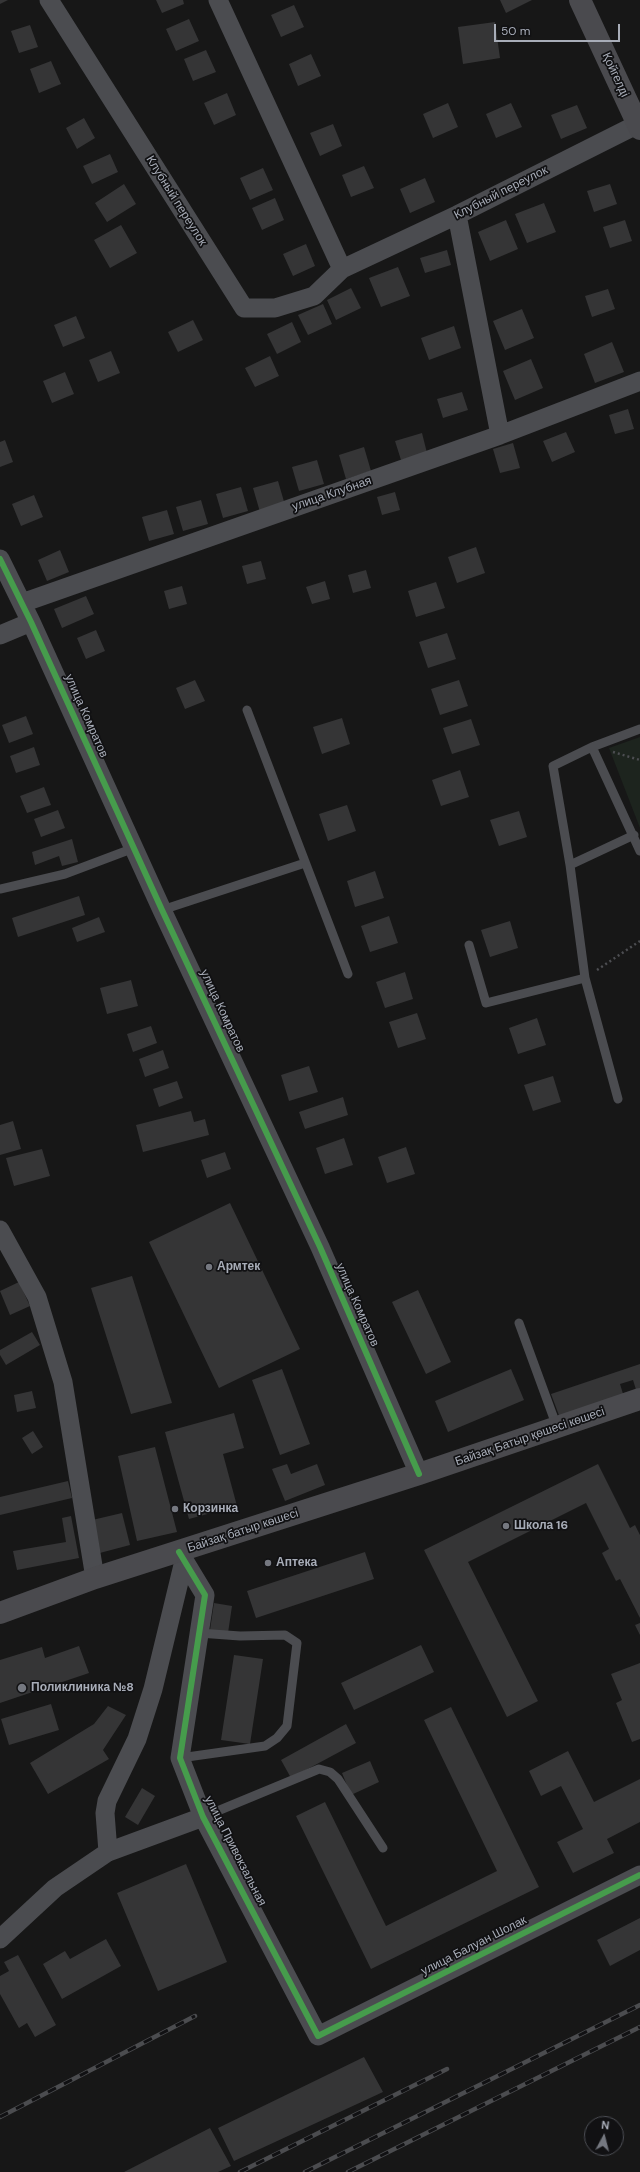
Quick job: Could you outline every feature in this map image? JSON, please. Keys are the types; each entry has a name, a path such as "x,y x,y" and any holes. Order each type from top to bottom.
{"main road":[{"name":"Қойгелді","path":"580,0 639,126"},
{"name":"Байзақ Батыр қөшесі көшесі","path":"419,1474 640,1399"},
{"name":"Байзақ батыр көшесі","path":"0,1613 95,1578 181,1556 419,1474"}],"street":[{"name":"Клубный переулок","path":"49,0 244,308 276,308 314,296 342,268 457,215 639,126"},
{"path":"218,0 342,268"},
{"path":"457,215 500,435"},
{"name":"улица Клубная","path":"22,604 500,435 640,381"},
{"name":"улица Комратов","path":"0,559 31,622 162,910 320,1247 419,1474"},
{"path":"0,635 31,622"},
{"path":"0,1230 37,1298 63,1382 95,1578"},
{"path":"108,1852 104,1813 107,1800 139,1732 153,1689 181,1556"},
{"name":"улица Привокзальная","path":"181,1556 205,1595 180,1758 203,1817 318,2036"},
{"path":"0,1939 55,1888 108,1852 203,1817"},
{"name":"улица Балуан Шолак","path":"318,2036 640,1875"}],"lane":[{"path":"247,710 348,974"},
{"path":"618,1099 585,978 570,865 553,766 592,746 640,729"},
{"path":"592,746 640,851"},
{"path":"570,865 634,835"},
{"path":"0,889 65,874 134,848"},
{"path":"162,910 305,863"},
{"path":"469,945 486,1003 585,978"},
{"path":"519,1323 557,1427"},
{"path":"180,1758 265,1746 277,1738 287,1726 297,1643 285,1635 240,1636 199,1633"},
{"path":"203,1817 319,1769 330,1772 338,1779 383,1848"}],"path":[{"path":"585,978 640,941"}],"shaded area":[{"path":"640,737 640,828 609,748"}],"building":[{"path":"0,0 8,0 0,4"},
{"path":"156,0 183,0 184,4 162,13"},
{"path":"500,0 532,0 506,13"},
{"path":"294,5 304,27 281,37 271,15"},
{"path":"189,19 199,41 176,51 166,29"},
{"path":"495,22 500,58 463,64 458,27"},
{"path":"30,25 38,47 19,53 11,31"},
{"path":"206,50 216,72 193,81 184,59"},
{"path":"311,54 321,76 298,86 289,64"},
{"path":"51,61 61,84 39,93 30,69"},
{"path":"227,93 236,115 214,125 204,103"},
{"path":"448,103 458,127 433,138 423,114"},
{"path":"511,103 522,127 496,138 486,114"},
{"path":"577,105 587,128 561,139 551,115"},
{"path":"84,118 95,138 77,149 66,128"},
{"path":"333,124 342,146 320,156 310,133"},
{"path":"110,154 118,172 92,184 83,166"},
{"path":"364,166 374,188 351,197 342,175"},
{"path":"263,168 273,190 250,200 240,178"},
{"path":"425,178 435,202 410,213 400,189"},
{"path":"124,184 136,204 107,222 95,203"},
{"path":"610,184 617,204 594,212 587,191"},
{"path":"275,198 284,220 262,230 252,208"},
{"path":"544,203 556,232 527,243 515,214"},
{"path":"506,220 518,249 490,261 478,232"},
{"path":"625,220 632,241 610,248 603,227"},
{"path":"121,225 137,253 110,268 94,240"},
{"path":"306,244 315,266 293,276 283,254"},
{"path":"447,250 451,265 425,273 420,258"},
{"path":"398,267 410,296 381,307 369,278"},
{"path":"351,288 361,308 336,320 327,300"},
{"path":"608,289 615,309 592,317 585,296"},
{"path":"323,304 332,324 308,335 298,315"},
{"path":"522,309 534,338 505,350 493,321"},
{"path":"76,316 85,338 63,347 54,325"},
{"path":"193,320 203,340 178,352 168,332"},
{"path":"292,322 301,342 277,354 267,334"},
{"path":"454,326 461,348 429,360 421,338"},
{"path":"612,342 624,372 595,383 584,354"},
{"path":"111,351 120,373 98,382 89,360"},
{"path":"270,356 279,376 255,387 245,368"},
{"path":"531,359 543,388 515,400 503,371"},
{"path":"65,372 74,394 52,403 43,381"},
{"path":"462,392 468,410 443,418 437,399"},
{"path":"628,409 634,429 615,434 609,415"},
{"path":"566,432 575,452 552,462 543,441"},
{"path":"422,433 427,453 401,460 395,441"},
{"path":"5,440 13,462 0,467 0,442"},
{"path":"513,443 520,468 500,473 493,449"},
{"path":"364,447 371,471 346,479 339,455"},
{"path":"317,460 324,484 299,491 292,467"},
{"path":"278,481 285,505 260,512 253,488"},
{"path":"241,487 248,511 223,518 216,494"},
{"path":"395,492 400,510 382,515 377,497"},
{"path":"34,495 43,517 21,526 12,504"},
{"path":"201,500 208,524 183,531 176,507"},
{"path":"167,510 174,534 149,541 142,517"},
{"path":"476,547 485,573 457,583 448,557"},
{"path":"60,550 69,572 47,581 38,560"},
{"path":"261,561 266,579 247,584 242,566"},
{"path":"366,570 371,588 353,593 348,575"},
{"path":"325,581 330,599 312,604 306,587"},
{"path":"436,582 445,608 416,617 408,591"},
{"path":"182,586 187,604 169,609 164,591"},
{"path":"86,596 94,614 62,628 54,609"},
{"path":"96,630 105,651 86,659 77,638"},
{"path":"447,633 456,659 428,668 419,642"},
{"path":"195,680 205,701 185,709 176,688"},
{"path":"459,680 468,706 440,715 431,689"},
{"path":"26,716 33,734 9,743 2,725"},
{"path":"342,718 350,744 322,754 313,727"},
{"path":"471,719 480,745 452,754 443,728"},
{"path":"34,747 40,765 16,773 10,756"},
{"path":"460,770 469,797 441,806 432,780"},
{"path":"44,787 51,805 27,813 20,796"},
{"path":"347,805 356,831 328,841 319,814"},
{"path":"58,810 65,828 41,837 34,819"},
{"path":"519,811 527,837 499,846 490,820"},
{"path":"72,839 78,862 62,866 59,856 35,865 32,852"},
{"path":"375,871 384,898 355,907 347,881"},
{"path":"79,896 85,915 18,937 12,918"},
{"path":"389,916 398,943 370,952 361,926"},
{"path":"99,917 105,932 77,942 72,928"},
{"path":"510,921 518,948 490,957 481,930"},
{"path":"405,972 413,999 385,1008 376,982"},
{"path":"131,980 138,1006 107,1014 100,988"},
{"path":"417,1013 426,1039 398,1048 389,1022"},
{"path":"537,1018 546,1045 518,1054 509,1028"},
{"path":"151,1026 157,1043 133,1052 127,1034"},
{"path":"163,1050 169,1068 145,1077 139,1059"},
{"path":"309,1066 318,1092 289,1101 281,1075"},
{"path":"553,1076 561,1102 533,1111 524,1085"},
{"path":"177,1081 183,1098 159,1107 153,1089"},
{"path":"343,1097 348,1115 305,1129 299,1112"},
{"path":"191,1111 194,1122 205,1119 209,1135 143,1152 136,1125"},
{"path":"13,1121 21,1149 0,1155 0,1125"},
{"path":"344,1138 353,1165 325,1174 316,1148"},
{"path":"406,1147 415,1174 387,1183 378,1157"},
{"path":"42,1149 50,1176 14,1186 6,1158"},
{"path":"225,1152 231,1169 207,1178 201,1160"},
{"path":"230,1203 300,1349 219,1388 149,1242"},
{"path":"132,1276 172,1403 131,1414 91,1288"},
{"path":"19,1282 30,1306 10,1315 0,1291"},
{"path":"418,1290 451,1362 426,1374 392,1302"},
{"path":"32,1332 40,1345 6,1365 0,1355 0,1350"},
{"path":"640,1364 640,1395 638,1396 633,1380 620,1384 624,1397 560,1418 551,1394"},
{"path":"282,1369 310,1444 280,1455 252,1380"},
{"path":"511,1369 524,1400 448,1432 435,1401"},
{"path":"32,1391 36,1408 17,1412 14,1395"},
{"path":"234,1413 244,1448 223,1454 237,1506 189,1519 165,1432"},
{"path":"33,1431 43,1447 32,1454 22,1438"},
{"path":"155,1447 177,1532 137,1541 118,1456"},
{"path":"287,1464 291,1474 317,1464 325,1485 285,1501 272,1469"},
{"path":"598,1464 630,1528 635,1525 640,1535 640,1618 620,1579 616,1581 602,1553 609,1549 586,1503 468,1562 538,1701 507,1717 424,1550"},
{"path":"68,1481 72,1498 0,1515 0,1497"},
{"path":"122,1513 130,1545 96,1554 88,1521"},
{"path":"71,1516 79,1558 17,1570 13,1551 66,1542 62,1518"},
{"path":"365,1552 374,1579 256,1618 247,1591"},
{"path":"214,1603 232,1606 228,1633 210,1630"},
{"path":"640,1623 640,1635 635,1625"},
{"path":"421,1645 434,1672 354,1710 341,1683"},
{"name":"Поликлиника №8","path":"79,1646 89,1673 0,1703 0,1660 42,1647 45,1658"},
{"path":"234,1655 263,1659 250,1744 221,1740"},
{"path":"640,1663 640,1739 632,1742 616,1703 622,1700 611,1674"},
{"path":"51,1704 59,1730 9,1745 1,1719"},
{"path":"108,1706 126,1715 103,1750 109,1759 48,1794 30,1763 94,1724"},
{"path":"451,1707 539,1887 371,1969 296,1816 325,1802 386,1926 497,1871 424,1720"},
{"path":"346,1724 356,1743 291,1778 281,1760"},
{"path":"568,1751 594,1802 640,1779 640,1822 607,1839 614,1853 573,1873 557,1842 583,1829 561,1786 541,1796 529,1771"},
{"path":"370,1761 379,1782 351,1795 342,1773"},
{"path":"142,1788 155,1796 138,1825 125,1817"},
{"path":"186,1864 227,1962 158,1991 117,1893"},
{"path":"640,1918 640,1950 610,1966 597,1940"},
{"path":"106,1939 121,1966 62,1999 43,1964 65,1951 70,1959"},
{"path":"18,1955 56,2025 35,2037 27,2023 19,2028 0,1994 0,1976 9,1971 4,1962"},
{"path":"364,2057 383,2092 234,2161 218,2128"},
{"path":"210,2128 231,2166 218,2172 124,2172"}],"railway":[{"path":"305,2172 640,2005"},
{"path":"0,2117 195,2016"},
{"path":"348,2172 640,2027"},
{"path":"240,2172 447,2069"}],"cycle path":[{"path":"0,559 31,622 162,910 320,1247 419,1474"},
{"path":"179,1552 205,1595 180,1758 203,1817 318,2036 640,1875"}],"place":[{"name":"Армтек","path":"209,1267"},
{"name":"Корзинка","path":"175,1509"},
{"name":"Школа 16","path":"506,1526"},
{"name":"Аптека","path":"268,1563"},
{"name":"Поликлиника №8","path":"22,1688"}]}
